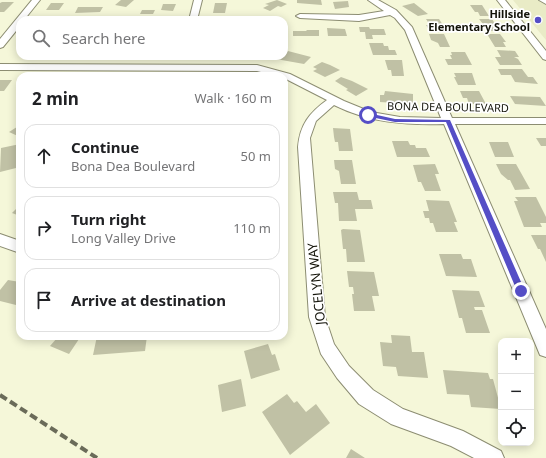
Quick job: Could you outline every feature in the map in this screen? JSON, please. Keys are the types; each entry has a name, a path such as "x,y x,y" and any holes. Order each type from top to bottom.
{"street":[{"path":"23,16 36,0"},
{"path":"194,16 198,0"},
{"path":"372,0 393,12 409,29 546,349"},
{"path":"501,0 546,57"},
{"path":"300,16 359,18 393,12"},
{"path":"0,45 16,25"},
{"path":"534,41 545,41"},
{"path":"180,71 183,60"},
{"name":"BONA DEA BOULEVARD","path":"0,67 180,71 241,67 269,69 278,72"},
{"name":"BONA DEA BOULEVARD","path":"288,76 361,113 376,117 395,120 546,121"},
{"name":"JOCELYN WAY","path":"334,100 311,119 305,132 304,147 317,317 328,348 343,372 366,397 382,408 398,417 456,438 494,458"},
{"path":"0,240 16,246"}],"shaded area":[{"name":"Hillside Elementary School","path":"513,0 546,0 546,40"}],"building":[{"path":"121,0 134,0 126,7 115,5"},
{"path":"277,0 287,4 281,7 278,6 270,11 263,8 269,5 265,4"},
{"path":"297,0 321,0 322,5 297,3"},
{"path":"348,1 349,7 335,9 333,2"},
{"path":"14,2 4,12 0,12 0,3"},
{"path":"51,3 64,3 59,10 46,10"},
{"path":"215,3 227,3 225,13 213,13"},
{"path":"414,3 428,14 418,16 402,6"},
{"path":"163,4 176,4 173,11 161,10"},
{"path":"470,5 482,5 489,16 480,16 478,12 475,12"},
{"path":"78,7 103,7 100,12 75,13"},
{"path":"142,10 155,10 153,14 140,14"},
{"path":"426,19 439,19 445,28 437,28 439,30 429,30 426,25 430,25"},
{"path":"479,19 492,19 498,31 487,31 486,28 480,28 477,24 483,24"},
{"path":"359,27 384,29 386,35 372,35 373,39 366,39 365,32 360,32"},
{"path":"327,28 345,29 347,36 328,36"},
{"path":"306,30 319,30 319,36 293,36 293,31 307,31"},
{"path":"429,34 444,34 450,47 440,47 438,43 431,40"},
{"path":"487,34 500,34 506,42 503,42 506,47 495,47"},
{"path":"369,43 383,43 384,46 388,46 389,50 395,50 397,55 373,55"},
{"path":"497,50 515,51 519,57 514,57 518,59 522,65 500,65 495,57 501,57"},
{"path":"288,51 311,57 304,64 282,60 288,60"},
{"path":"451,52 465,52 472,65 448,65 445,59 452,59 450,55 452,55"},
{"path":"385,60 402,60 404,76 392,76 391,70 388,70"},
{"path":"322,62 340,70 325,77 313,71 317,69 313,67"},
{"path":"498,69 522,69 528,77 533,77 538,84 515,82 511,75 501,75"},
{"path":"454,73 472,73 476,85 458,85 454,77 456,77"},
{"path":"341,77 368,89 356,96 335,81"},
{"path":"0,80 12,80 4,91 0,91"},
{"path":"385,91 413,94 413,104 380,102 380,95 384,95"},
{"path":"460,91 479,91 486,104 469,104 467,98 463,98"},
{"path":"510,96 540,97 546,106 515,104"},
{"path":"16,128 16,135 9,132"},
{"path":"333,128 350,129 353,151 339,151 338,142 335,142"},
{"path":"536,138 546,138 546,146 541,146"},
{"path":"392,141 408,141 410,145 415,145 416,148 426,148 430,157 397,157"},
{"path":"489,142 508,142 514,157 495,157"},
{"path":"16,145 16,168 0,172 1,148"},
{"path":"334,160 352,160 356,184 341,184 339,171 335,169"},
{"path":"435,164 439,174 435,174 441,191 425,191 421,182 418,182 413,165"},
{"path":"496,164 516,164 530,189 515,190 510,180 501,174"},
{"path":"333,192 357,192 359,200 371,200 373,209 355,209 357,221 339,221 338,203 335,203"},
{"path":"515,197 536,197 546,217 546,223 540,223 542,227 524,227 514,201 518,201"},
{"path":"426,200 449,201 457,222 454,222 458,232 436,232 433,223 430,223 429,218 425,218 423,211 429,211"},
{"path":"16,209 16,214 12,213"},
{"path":"341,230 360,230 365,262 347,262 346,249 343,249"},
{"path":"531,235 546,235 546,262 540,249 538,249"},
{"path":"439,254 461,254 463,259 471,259 477,277 446,276"},
{"path":"347,271 374,272 379,296 372,296 375,311 354,311 352,294 354,294 353,287 349,287"},
{"path":"8,280 16,281 16,305 0,301 0,290"},
{"path":"452,290 479,291 485,307 474,307 475,310 482,310 490,333 466,333 462,318 459,318"},
{"path":"391,335 410,336 412,352 424,352 428,378 398,376 396,367 383,366 380,342 392,343"},
{"path":"55,340 78,340 69,354 50,346"},
{"path":"96,340 146,340 145,351 93,355"},
{"path":"268,344 272,355 275,354 280,370 251,379 244,351"},
{"path":"443,370 488,373 490,379 493,379 498,398 498,409 471,407 469,395 447,394"},
{"path":"241,379 246,406 222,412 218,385"},
{"path":"287,394 294,403 297,401 306,412 316,404 330,423 290,455 262,412"},
{"path":"351,449 365,458 346,458"}],"railway":[{"path":"0,395 97,458"}],"place":[{"name":"Hillside Elementary School","path":"538,20"}],"route":[{"path":"368,115 395,120 448,121 521,291"}]}
